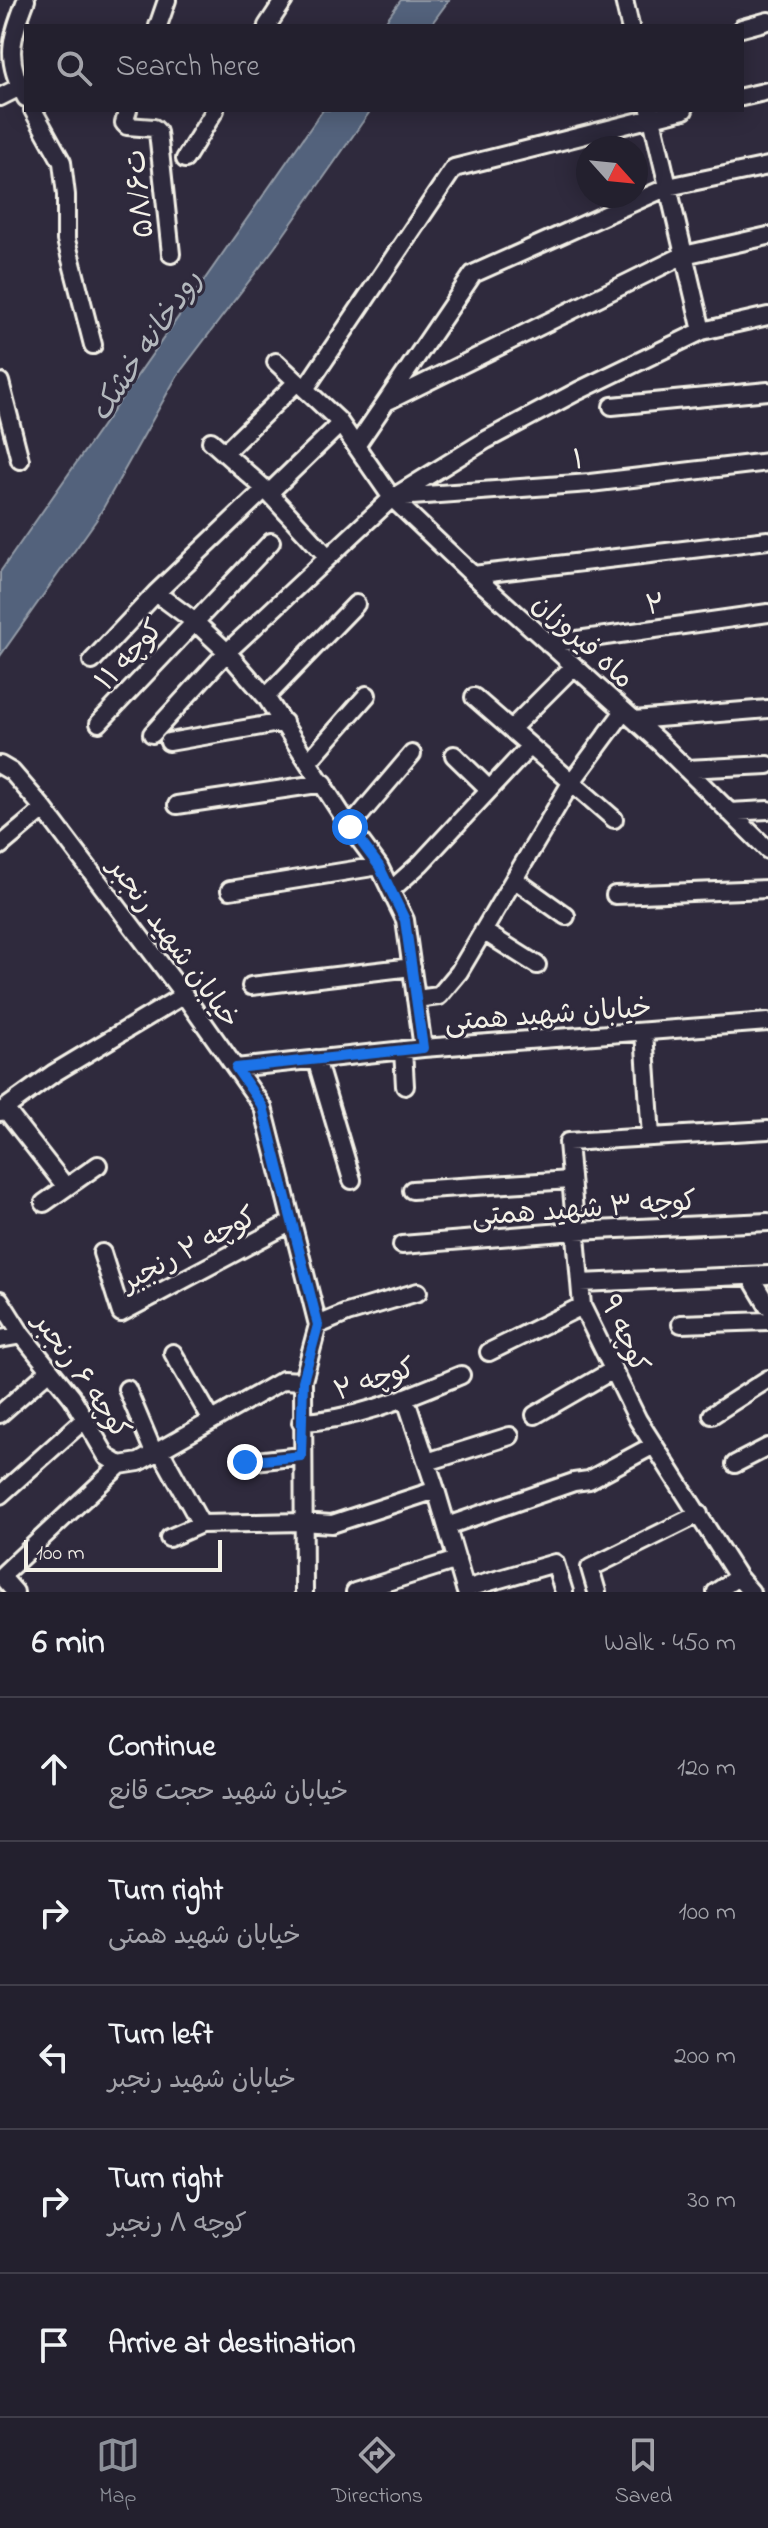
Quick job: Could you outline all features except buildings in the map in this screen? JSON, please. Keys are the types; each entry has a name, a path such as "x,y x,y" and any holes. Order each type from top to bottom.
{"street":[{"path":"0,97 23,92 10,60 7,36 26,0"},
{"path":"159,24 167,0"},
{"path":"268,24 284,0"},
{"path":"624,0 630,24"},
{"path":"744,27 768,21"},
{"path":"744,97 768,91"},
{"path":"34,112 62,162 66,240 93,345"},
{"name":"۵۸/۶ت","path":"127,112 124,123 127,126 154,128 158,132 171,254"},
{"path":"185,159 214,112"},
{"path":"328,557 267,491 217,447 301,385 454,168 651,114 702,331"},
{"path":"356,446 473,274 668,187 768,166"},
{"path":"386,402 684,255 768,236"},
{"path":"152,734 227,652 392,498 486,440 702,331 768,316"},
{"name":"ماه فیروزان","path":"276,362 340,424 392,498 661,744 768,850"},
{"path":"0,382 20,460"},
{"path":"612,406 768,391"},
{"path":"92,661 156,593 340,424"},
{"name":"۱","path":"392,498 590,483 768,462"},
{"path":"473,575 768,540"},
{"name":"کوچه ۱۱","path":"99,723 271,542"},
{"path":"156,593 194,621 227,652 266,697 350,827 379,866 405,920 423,1048"},
{"path":"266,697 356,604"},
{"name":"۲","path":"549,644 768,613"},
{"path":"511,729 574,666"},
{"path":"309,761 367,695"},
{"path":"474,697 614,819"},
{"path":"416,999 439,996 459,972 571,783 629,715 768,709"},
{"path":"169,742 284,722"},
{"path":"391,890 421,863 530,746"},
{"path":"350,827 412,754"},
{"path":"454,755 489,789"},
{"name":"خیابان شهید رنجبر","path":"0,765 12,772 44,809 184,995 263,1107 318,1325 303,1381 304,1592"},
{"path":"686,769 768,765"},
{"path":"177,805 324,783"},
{"path":"0,846 44,809"},
{"path":"729,812 768,810"},
{"path":"230,890 379,866"},
{"path":"514,879 566,916"},
{"path":"615,895 768,889"},
{"path":"483,931 537,965"},
{"path":"251,986 412,967"},
{"path":"66,1187 3,1110 54,1073 184,995"},
{"name":"خیابان شهید همتی","path":"236,1068 423,1048 768,1022"},
{"path":"644,1032 651,1137"},
{"path":"403,1050 405,1086"},
{"path":"316,1059 352,1180"},
{"name":"کوچه ۹","path":"751,1592 738,1577 638,1420 582,1306 568,1142 768,1130"},
{"path":"44,1203 98,1165"},
{"path":"412,1190 571,1180"},
{"name":"کوچه ۲ رنجبر","path":"102,1253 121,1313 292,1222"},
{"name":"کوچه ۳ شهید همتی","path":"402,1245 575,1231 768,1222"},
{"path":"580,1283 768,1275"},
{"path":"750,1276 768,1306"},
{"path":"318,1325 418,1292"},
{"name":"کوچه ۶ رنجبر","path":"0,1300 22,1335 72,1397 107,1457 120,1465 139,1462 283,1380 303,1381"},
{"path":"489,1352 582,1306"},
{"path":"681,1324 768,1321"},
{"path":"0,1339 22,1335"},
{"path":"173,1353 211,1419"},
{"path":"0,1414 50,1370"},
{"path":"535,1415 613,1370"},
{"name":"کوچه ۲","path":"301,1422 360,1413 461,1375"},
{"path":"712,1415 768,1379"},
{"path":"127,1389 157,1451 201,1524"},
{"path":"405,1397 466,1591 555,1563 564,1592"},
{"path":"0,1495 85,1419"},
{"path":"427,1462 510,1436"},
{"path":"447,1526 574,1482 589,1480 654,1445"},
{"path":"735,1464 768,1447"},
{"path":"245,1462 301,1456"},
{"path":"15,1592 0,1577 120,1465"},
{"path":"169,1538 201,1524 332,1524 436,1490"},
{"path":"597,1592 590,1568 699,1514"},
{"path":"358,1592 457,1560"},
{"path":"716,1592 738,1577"}],"water":[{"path":"401,0 449,0 431,24 383,24"},
{"path":"322,112 370,112 275,247 177,376 97,519 0,656 0,572"}],"route":[{"path":"245,1462 301,1456 303,1381 318,1325 263,1107 236,1068 423,1048 405,920 379,866 350,827"}],"water label":[{"name":"رودخانه خشک","path":"145,345"}]}
